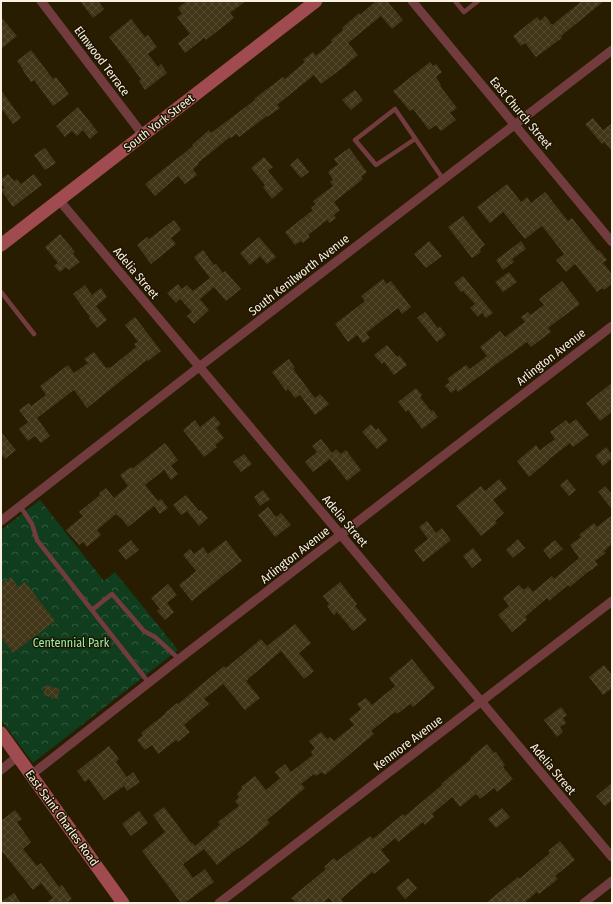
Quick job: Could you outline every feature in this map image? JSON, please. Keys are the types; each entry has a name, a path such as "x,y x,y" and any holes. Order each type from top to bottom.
{"main road":[{"name":"South York Street","path":"1,245 316,1"},
{"name":"East Saint Charles Road","path":"1,733 123,903"}],"street":[{"name":"Elmwood Terrace","path":"41,1 144,135"},
{"name":"East Church Street","path":"412,1 612,242"},
{"name":"South Kenilworth Avenue","path":"1,521 514,124 612,50"},
{"name":"Adelia Street","path":"59,200 612,858"},
{"name":"Arlington Avenue","path":"31,775 179,659 612,326"},
{"name":"Kenmore Avenue","path":"219,903 612,602"},
{"path":"1,770 18,756"},
{"path":"584,903 612,881"}],"lane":[{"path":"455,1 464,12 478,1"},
{"path":"415,138 376,165 355,140 395,109 415,138 443,179"},
{"path":"1,292 34,334"},
{"path":"20,506 32,524 37,540 149,683"},
{"path":"92,610 112,594 144,631 155,636 179,659"}],"green space":[{"name":"Centennial Park","path":"40,500 104,581 115,572 178,650 33,763 1,720 1,530"}],"building":[{"path":"80,1 98,1 104,9 93,18"},
{"path":"187,1 246,1 230,13 234,18 206,40 204,38 185,53 178,43 190,34 177,17 182,14 178,8"},
{"path":"376,1 387,1 403,20 392,29 381,16 348,43 358,55 349,63 321,84 314,75 277,105 280,108 239,137 236,134 231,138 230,137 198,163 199,164 193,169 197,175 185,184 178,176 155,196 145,184 193,146 192,145 209,130 211,133 283,77 285,79 305,62 303,60 313,52 316,56 332,42 331,40 343,30 342,28"},
{"path":"582,1 604,1 561,36 562,38 536,57 525,43 521,46 513,36 537,17 540,21 545,16 552,25"},
{"path":"1,17 17,36 1,49"},
{"path":"131,19 145,37 148,35 157,47 148,54 158,67 161,64 167,73 145,90 139,81 141,79 109,37"},
{"path":"31,50 53,79 56,77 69,94 53,106 34,80 31,82 17,61"},
{"path":"430,62 433,66 436,64 442,72 436,77 441,85 440,86 457,108 450,113 456,120 441,131 436,125 429,130 413,109 410,111 393,91"},
{"path":"1,90 21,118 13,124 1,108"},
{"path":"355,90 363,100 351,110 342,100"},
{"path":"78,107 98,132 90,139 83,130 77,136 72,131 65,137 56,126"},
{"path":"593,118 603,130 612,123 612,151 604,142 602,144 585,124"},
{"path":"45,148 56,163 45,170 34,155"},
{"path":"349,148 367,172 361,177 363,179 334,202 340,210 334,215 336,218 329,223 327,220 308,235 310,237 303,243 301,241 295,245 285,232 313,210 311,208 316,204 313,201 333,186 330,182 333,180 328,172 338,164 334,159"},
{"path":"264,157 273,167 268,171 283,189 272,199 263,187 265,185 251,168"},
{"path":"298,158 309,172 301,178 290,165"},
{"path":"8,174 14,181 17,179 21,184 34,174 42,185 13,207 1,190 5,188 1,183 1,179"},
{"path":"507,184 521,202 527,197 531,203 545,192 568,221 572,218 607,260 603,263 612,274 612,284 604,290 602,288 597,292 575,264 566,272 556,260 564,254 542,226 525,239 503,212 490,223 477,207"},
{"path":"463,216 485,245 480,249 481,252 472,258 448,227"},
{"path":"174,220 181,230 171,238 176,244 151,264 137,245 147,237 149,239"},
{"path":"60,234 75,252 73,254 80,262 69,270 66,267 60,272 54,266 58,263 45,247"},
{"path":"259,237 276,257 267,264 260,256 250,265 240,253"},
{"path":"429,241 442,256 426,268 414,254"},
{"path":"521,241 526,249 512,259 514,262 503,270 496,260"},
{"path":"203,250 214,265 216,264 223,273 225,271 241,289 226,301 214,287 200,299 209,310 194,324 187,316 192,312 180,299 176,303 167,293 178,284 182,289 187,285 193,291 210,278 194,257"},
{"path":"509,272 517,282 503,292 495,282"},
{"path":"463,276 493,313 486,318 482,313 478,317 470,308 475,304 463,291 461,292 454,283"},
{"path":"383,279 387,284 391,281 411,307 402,314 398,308 366,333 370,338 363,343 357,335 348,342 335,324 365,301 361,296"},
{"path":"562,281 580,304 548,328 551,332 531,347 527,342 458,392 456,389 451,393 445,386 450,382 447,379 466,365 470,369 487,356 480,347 500,331 505,337 525,322 521,317 528,312 530,315 544,305 539,299"},
{"path":"85,285 92,295 101,288 107,297 96,306 107,320 97,328 73,294"},
{"path":"425,312 446,335 437,342 417,318"},
{"path":"135,317 161,351 148,361 147,360 87,408 74,390 37,418 50,436 41,443 35,436 28,441 19,429 28,422 19,410 29,403 31,406 46,395 40,386 68,365 74,373 88,363 84,359 94,352 106,368 110,368 136,347 134,344 138,342 125,325"},
{"path":"387,345 397,357 399,355 407,365 394,375 384,362 382,364 374,355"},
{"path":"289,359 295,368 293,369 315,398 320,394 329,404 315,415 300,395 295,398 288,389 286,391 272,372"},
{"path":"612,383 612,412 600,421 586,403"},
{"path":"416,388 422,395 420,397 438,417 422,429 408,410 406,412 398,402"},
{"path":"214,416 221,424 216,428 224,438 215,445 217,447 204,457 183,430 195,420 200,427"},
{"path":"576,419 589,435 573,447 570,443 529,477 517,461 536,445 540,450 555,439 550,432 566,420 569,424"},
{"path":"371,424 376,430 378,428 388,440 377,449 362,432"},
{"path":"1,432 16,450 5,459 1,454"},
{"path":"321,439 332,453 336,449 341,454 346,450 361,470 347,481 330,459 313,472 305,462 317,452 312,446"},
{"path":"165,443 178,460 171,466 178,474 171,480 164,470 145,485 158,501 161,499 168,508 160,514 154,506 128,527 116,514 97,530 101,535 87,547 83,542 79,545 66,530 83,516 79,512 100,495 99,493 106,488 114,498 128,486 120,475 131,467 132,469"},
{"path":"606,447 612,455 612,458 603,466 595,456"},
{"path":"244,454 252,464 241,472 233,462"},
{"path":"499,479 507,489 493,500 504,513 495,521 497,523 481,536 456,506 481,486 485,491"},
{"path":"567,479 576,490 569,496 560,485"},
{"path":"605,486 612,494 612,509 598,492"},
{"path":"263,490 270,499 260,506 254,497"},
{"path":"186,495 199,511 201,510 208,518 199,526 187,511 181,515 173,505"},
{"path":"268,507 276,517 281,513 291,525 275,537 258,515"},
{"path":"612,515 612,544 604,551 606,553 595,561 598,565 570,587 568,585 549,601 547,598 525,617 527,620 512,632 498,615 509,606 503,598 519,585 524,590 528,586 533,592 552,576 554,579 579,558 570,545 581,537 579,535 594,523 597,527"},
{"path":"427,521 436,533 442,528 451,540 423,562 414,550 428,539 419,527"},
{"path":"518,539 525,548 513,558 506,550"},
{"path":"131,540 139,550 126,560 118,550"},
{"path":"226,540 242,561 192,601 179,585 196,571 183,555 190,549 194,554 203,547 208,554"},
{"path":"555,540 563,549 550,559 543,550"},
{"path":"473,548 482,560 472,568 463,556"},
{"path":"11,577 18,587 25,582 55,621 13,653 1,637 1,584"},
{"path":"340,582 357,604 355,606 367,620 353,631 337,612 334,615 327,606 329,604 323,596"},
{"path":"168,584 177,595 167,603 174,612 165,620 157,611 160,609 151,598"},
{"path":"295,624 311,643 299,653 314,671 304,679 281,651 246,681 260,698 245,710 223,684 204,699 209,704 184,725 190,732 178,742 176,740 158,754 152,745 145,750 137,740 143,735 141,733 224,666 226,668 261,639 267,646"},
{"path":"412,659 435,688 413,707 410,704 397,714 395,712 371,731 374,734 325,775 322,772 316,776 314,774 301,784 305,788 267,820 270,823 217,865 204,849 183,864 193,878 205,869 214,882 184,903 181,903 142,851 165,832 153,815 164,807 191,843 192,842 195,846 220,825 218,822 239,806 235,801 239,797 237,794 242,789 241,787 255,776 266,790 280,778 275,772 285,764 291,772 313,755 311,752 315,748 309,741 321,732 327,739 330,737 334,741 354,725 349,719 361,709 357,704 366,698 372,705 395,686 389,678"},
{"path":"604,665 612,675 612,688 603,695 589,677"},
{"path":"46,685 60,689 57,699 43,695"},
{"path":"561,707 567,715 563,718 566,723 560,727 563,732 557,737 544,720"},
{"path":"487,744 494,753 496,752 505,765 503,767 513,779 497,792 494,788 480,799 476,794 460,807 452,797 432,814 434,817 425,825 423,822 398,842 395,838 381,850 390,861 374,874 372,872 341,899 344,903 333,903 329,898 323,903 296,903 291,898 326,869 324,867 334,858 337,861 370,836 373,839 403,814 405,816"},
{"path":"109,746 119,759 116,762 127,777 133,772 140,782 127,791 124,786 104,800 89,779 85,782 77,771"},
{"path":"612,783 612,800 605,806 596,796"},
{"path":"502,808 510,817 496,828 488,819"},
{"path":"15,810 22,819 17,822 31,842 23,849 37,866 41,863 59,887 62,885 72,899 67,903 46,903 53,898 41,883 33,890 1,850 1,821"},
{"path":"139,811 148,823 131,836 122,824"},
{"path":"560,841 575,860 555,876 558,879 539,894 537,892 524,903 486,903 518,877 519,879 550,853 548,851"},
{"path":"408,878 417,888 405,899 396,888"},
{"path":"14,893 21,903 1,903 1,902"}]}
